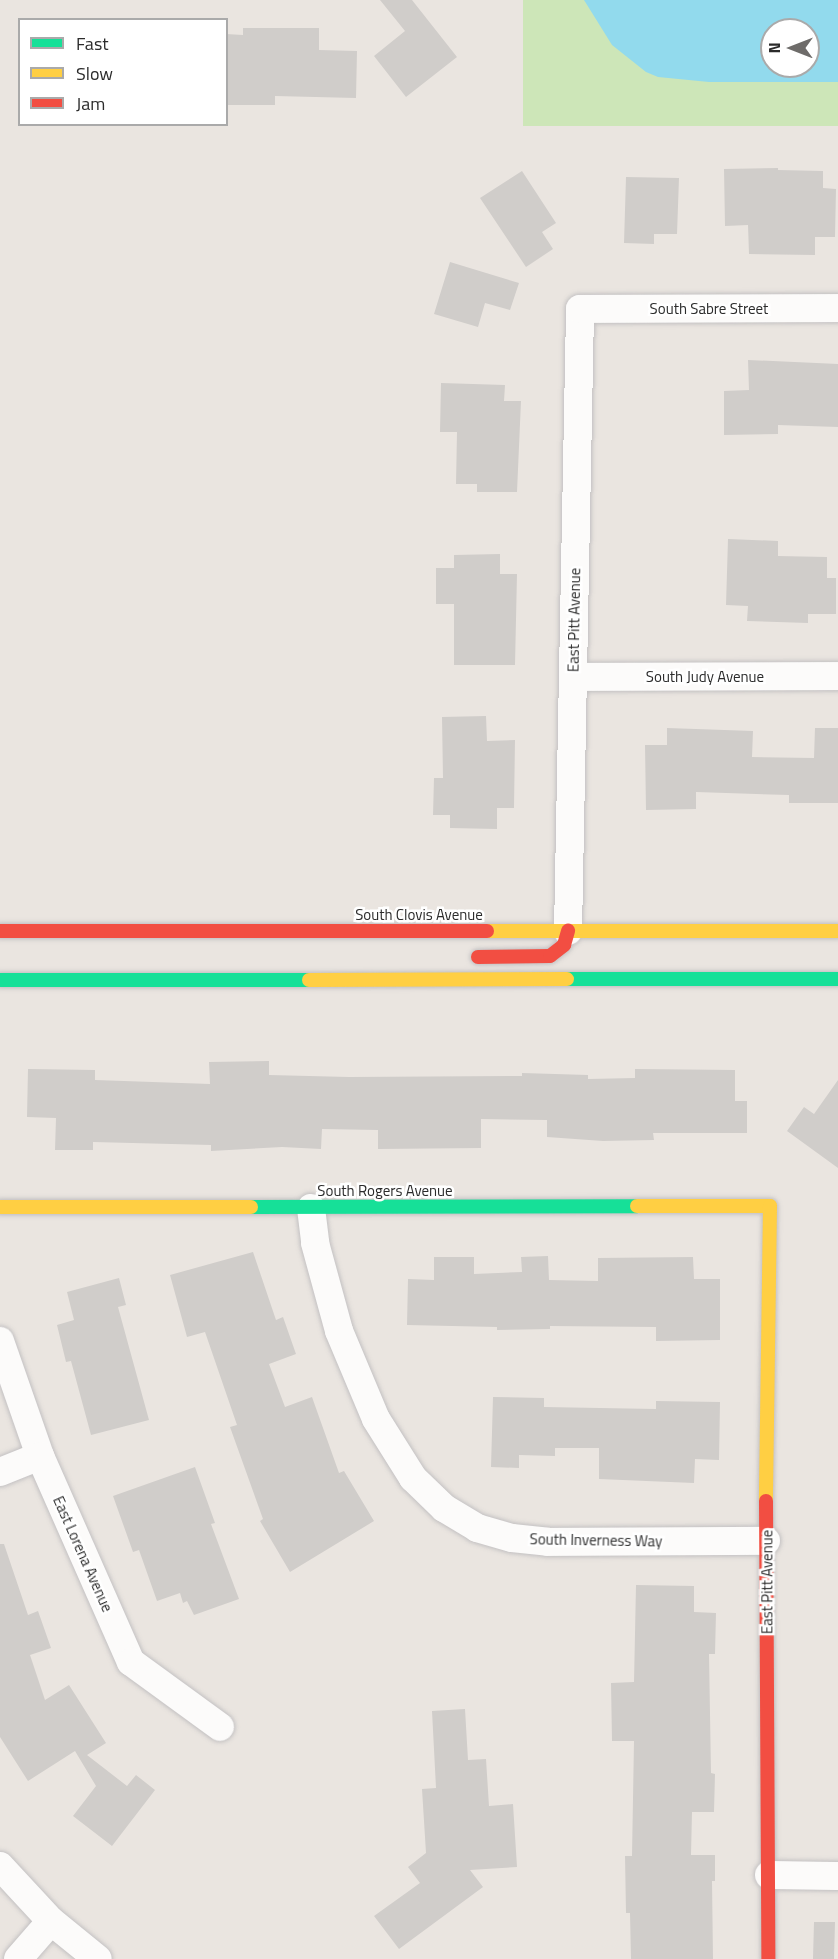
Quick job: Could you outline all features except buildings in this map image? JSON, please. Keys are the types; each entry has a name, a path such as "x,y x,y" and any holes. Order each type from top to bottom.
{"main road":[{"name":"South Clovis Avenue","path":"0,931 838,931"},
{"path":"465,958 550,956 564,945 568,931"},
{"path":"301,980 364,964"},
{"path":"0,980 838,979"},
{"name":"South Rogers Avenue","path":"0,1207 770,1206"},
{"name":"East Pitt Avenue","path":"768,1959 766,1541 770,1206"}],"street":[{"name":"South Sabre Street","path":"580,309 838,308"},
{"name":"East Pitt Avenue","path":"568,931 580,309"},
{"name":"South Judy Avenue","path":"573,677 838,676"},
{"name":"South Inverness Way","path":"311,1208 315,1243 339,1331 376,1419 412,1478 444,1508 477,1528 512,1538 548,1542 766,1541"},
{"name":"East Lorena Avenue","path":"0,1341 40,1456 131,1662 220,1727"},
{"path":"0,1472 40,1456"},
{"path":"0,1866 51,1921 98,1959"},
{"path":"769,1875 838,1876"},
{"path":"18,1959 51,1921"}],"green space":[{"path":"523,0 838,0 838,126 523,126"}],"water":[{"path":"584,0 838,0 838,82 709,82 658,77 646,72 612,45"}],"traffic: fast":[{"path":"567,979 838,979"},
{"path":"0,980 309,980"},
{"path":"251,1207 637,1206"}],"traffic: slow":[{"path":"487,931 838,931"},
{"path":"309,980 567,979"},
{"path":"637,1206 770,1206 766,1501"},
{"path":"0,1207 251,1207"}],"traffic: jam":[{"path":"0,931 487,931"},
{"path":"478,957 550,956 564,945 568,931"},
{"path":"766,1501 768,1959"}]}
